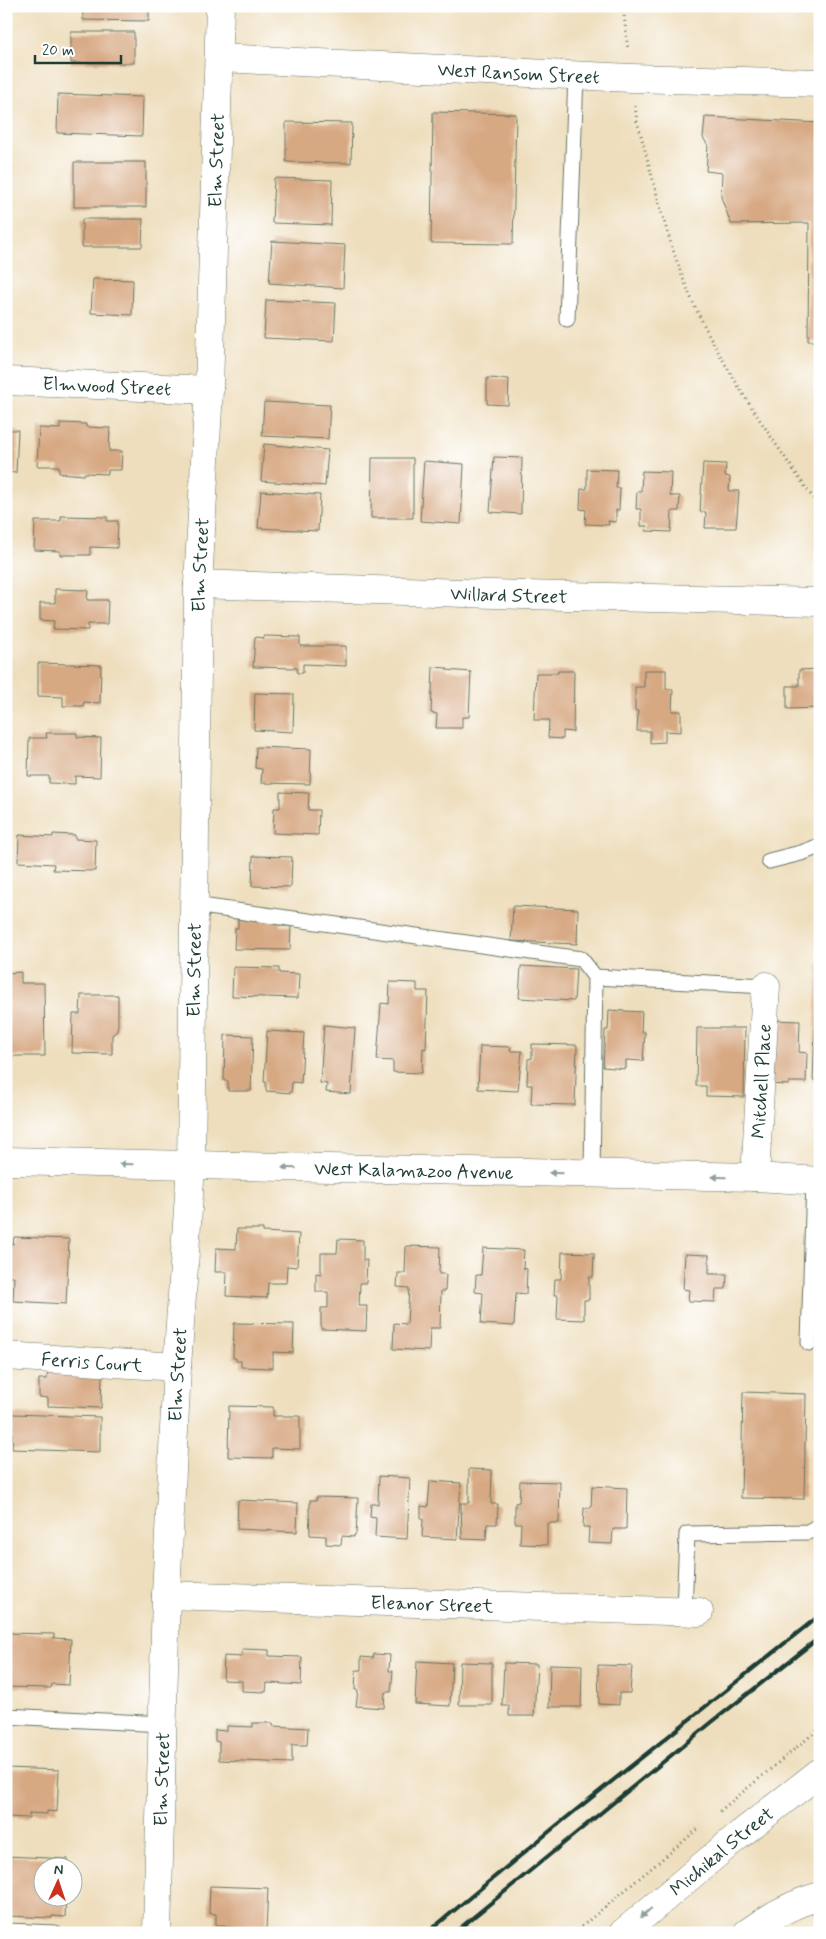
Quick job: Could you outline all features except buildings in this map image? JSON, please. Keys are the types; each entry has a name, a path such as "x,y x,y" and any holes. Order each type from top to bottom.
{"street":[{"name":"Elm Street","path":"157,1933 166,1595 177,1367 191,1166 198,584 209,390 220,6"},
{"name":"West Ransom Street","path":"219,58 631,78 820,83"},
{"name":"Elmwood Street","path":"6,381 209,390"},
{"name":"Willard Street","path":"198,584 522,595 820,602"},
{"name":"Mitchell Place","path":"755,1177 766,986"},
{"name":"West Kalamazoo Avenue","path":"6,1161 755,1177 817,1181"},
{"name":"Ferris Court","path":"6,1356 177,1367"},
{"name":"Eleanor Street","path":"166,1595 691,1612"},
{"name":"Michikal Street","path":"623,1933 738,1836 820,1772"},
{"path":"747,1933 761,1922 803,1901 820,1896"}],"lane":[{"path":"567,319 576,75"},
{"path":"769,861 801,854 820,846"},
{"path":"194,905 581,959 595,977 592,1174"},
{"path":"595,977 766,986"},
{"path":"809,1343 817,1181"},
{"path":"691,1612 687,1534 808,1532 820,1524"},
{"path":"6,1716 163,1724"},
{"path":"6,1931 56,1933"}],"path":[{"path":"623,6 637,120 676,256 698,314 774,443 820,508"},
{"path":"717,1814 820,1728"},
{"path":"574,1933 702,1826"}],"railway":[{"path":"427,1933 556,1826 820,1615"},
{"path":"454,1933 712,1722 820,1637"}]}
